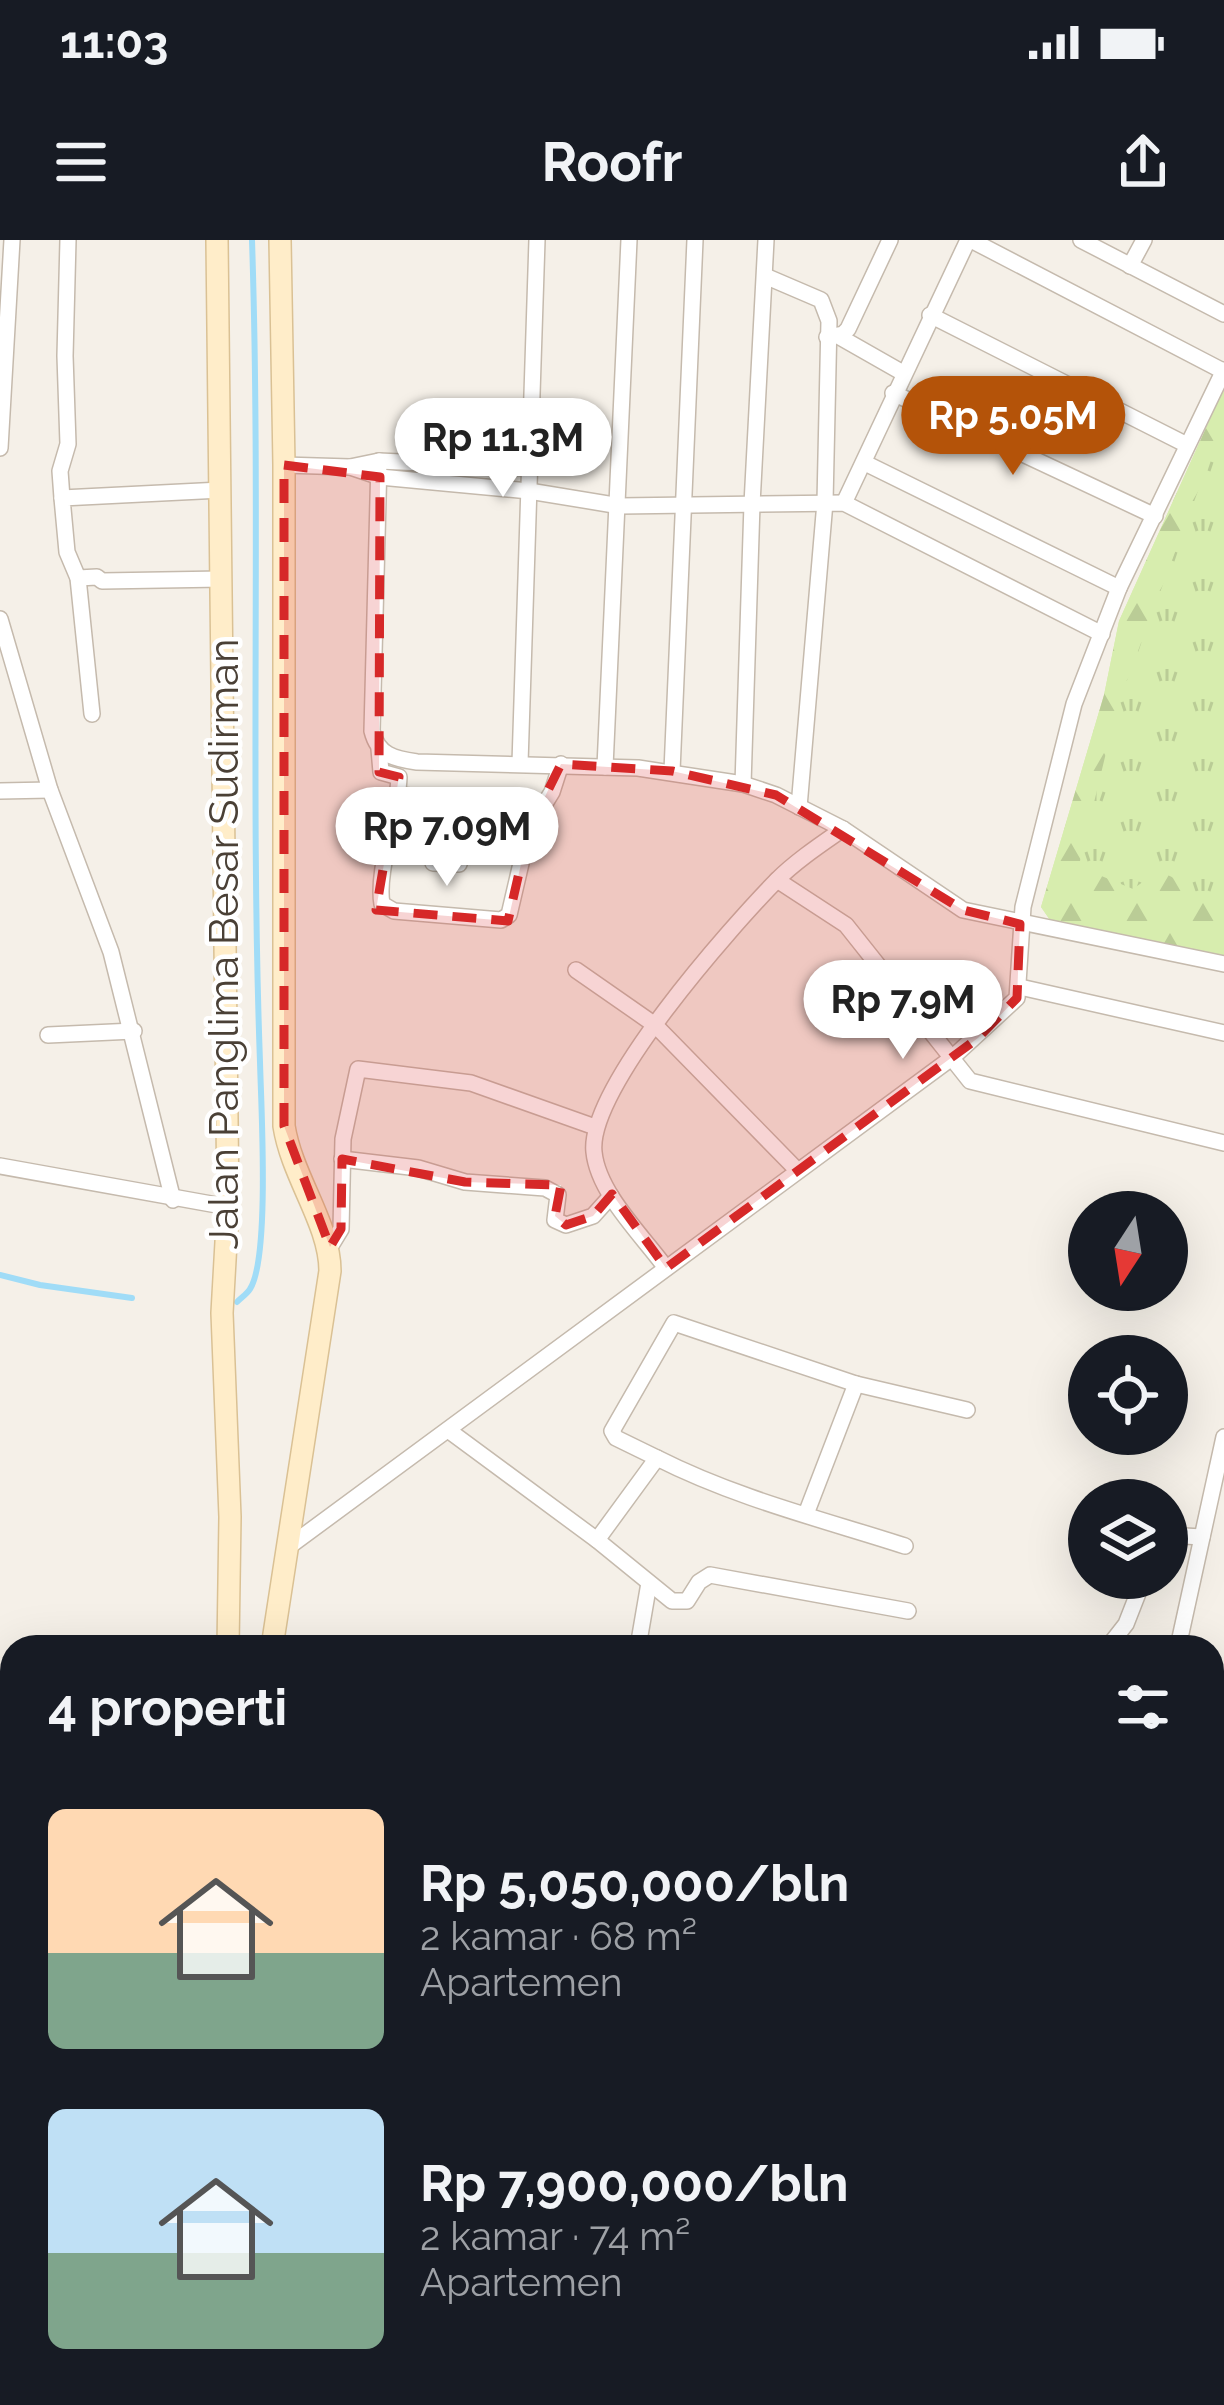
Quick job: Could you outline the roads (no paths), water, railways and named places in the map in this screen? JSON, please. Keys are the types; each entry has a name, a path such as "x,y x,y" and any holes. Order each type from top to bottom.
{"main road":[{"name":"Jalan Panglima Besar Sudirman","path":"217,240 228,1207 222,1313 230,1517 228,1635"},
{"name":"Jalan Panglima Besar Sudirman","path":"274,1635 328,1293 330,1246 288,1154 284,1126 280,240"}],"street":[{"path":"0,448 12,240"},
{"path":"68,240 64,356 68,444 60,471 67,552 78,578 92,714"},
{"path":"520,763 538,240"},
{"path":"605,767 620,506 628,240"},
{"path":"672,771 695,240"},
{"path":"742,784 766,240"},
{"path":"832,336 848,329 890,240"},
{"path":"287,1548 952,1058 1006,1012 1020,987 1020,924 1075,704 1120,589 1224,371 970,240 930,315 844,503"},
{"path":"1081,240 1224,314"},
{"path":"1130,266 1144,240"},
{"path":"765,276 825,304 832,336 825,502 799,807"},
{"path":"930,315 1187,445"},
{"path":"832,336 903,373"},
{"path":"893,393 1155,516"},
{"path":"865,463 1120,589"},
{"path":"284,465 529,468"},
{"path":"380,469 620,506 844,503 1102,634"},
{"path":"380,469 372,731 380,749 379,768 398,774 399,795 380,888 382,904 394,911 506,918 529,829 561,764"},
{"path":"62,498 221,490"},
{"path":"78,578 222,579"},
{"path":"0,619 7,668 111,952 173,1200"},
{"path":"380,749 389,756 417,762 672,771 742,784 843,829 962,910 1224,964"},
{"path":"0,791 50,790"},
{"path":"399,795 543,808"},
{"path":"433,862 459,864 470,839 485,830 529,829"},
{"path":"666,1268 601,1183 593,1153 595,1127 655,1024 778,880 843,829"},
{"path":"778,880 846,925 970,1081 1224,1143"},
{"path":"576,970 655,1024 796,1169"},
{"path":"1020,987 1224,1033"},
{"path":"48,1035 134,1031"},
{"path":"330,1246 341,1229 342,1159 358,1069 471,1083 595,1127"},
{"path":"342,1159 418,1168 465,1183 545,1188 558,1195 555,1220 566,1225 593,1216 611,1196"},
{"path":"0,1166 228,1207"},
{"path":"905,1546 710,1483 616,1438 612,1431 674,1323 856,1384 967,1410"},
{"path":"806,1514 856,1384"},
{"path":"448,1430 677,1603 687,1601 699,1582 710,1575 908,1612"},
{"path":"1181,1635 1224,1437"},
{"path":"598,1540 657,1458"},
{"path":"1188,1536 1202,1537"},
{"path":"640,1635 649,1583"},
{"path":"1117,1635 1136,1599"}],"waterway":[{"path":"237,1302 250,1289 256,1272 263,1180 252,240"},
{"path":"0,1275 132,1298"}]}
